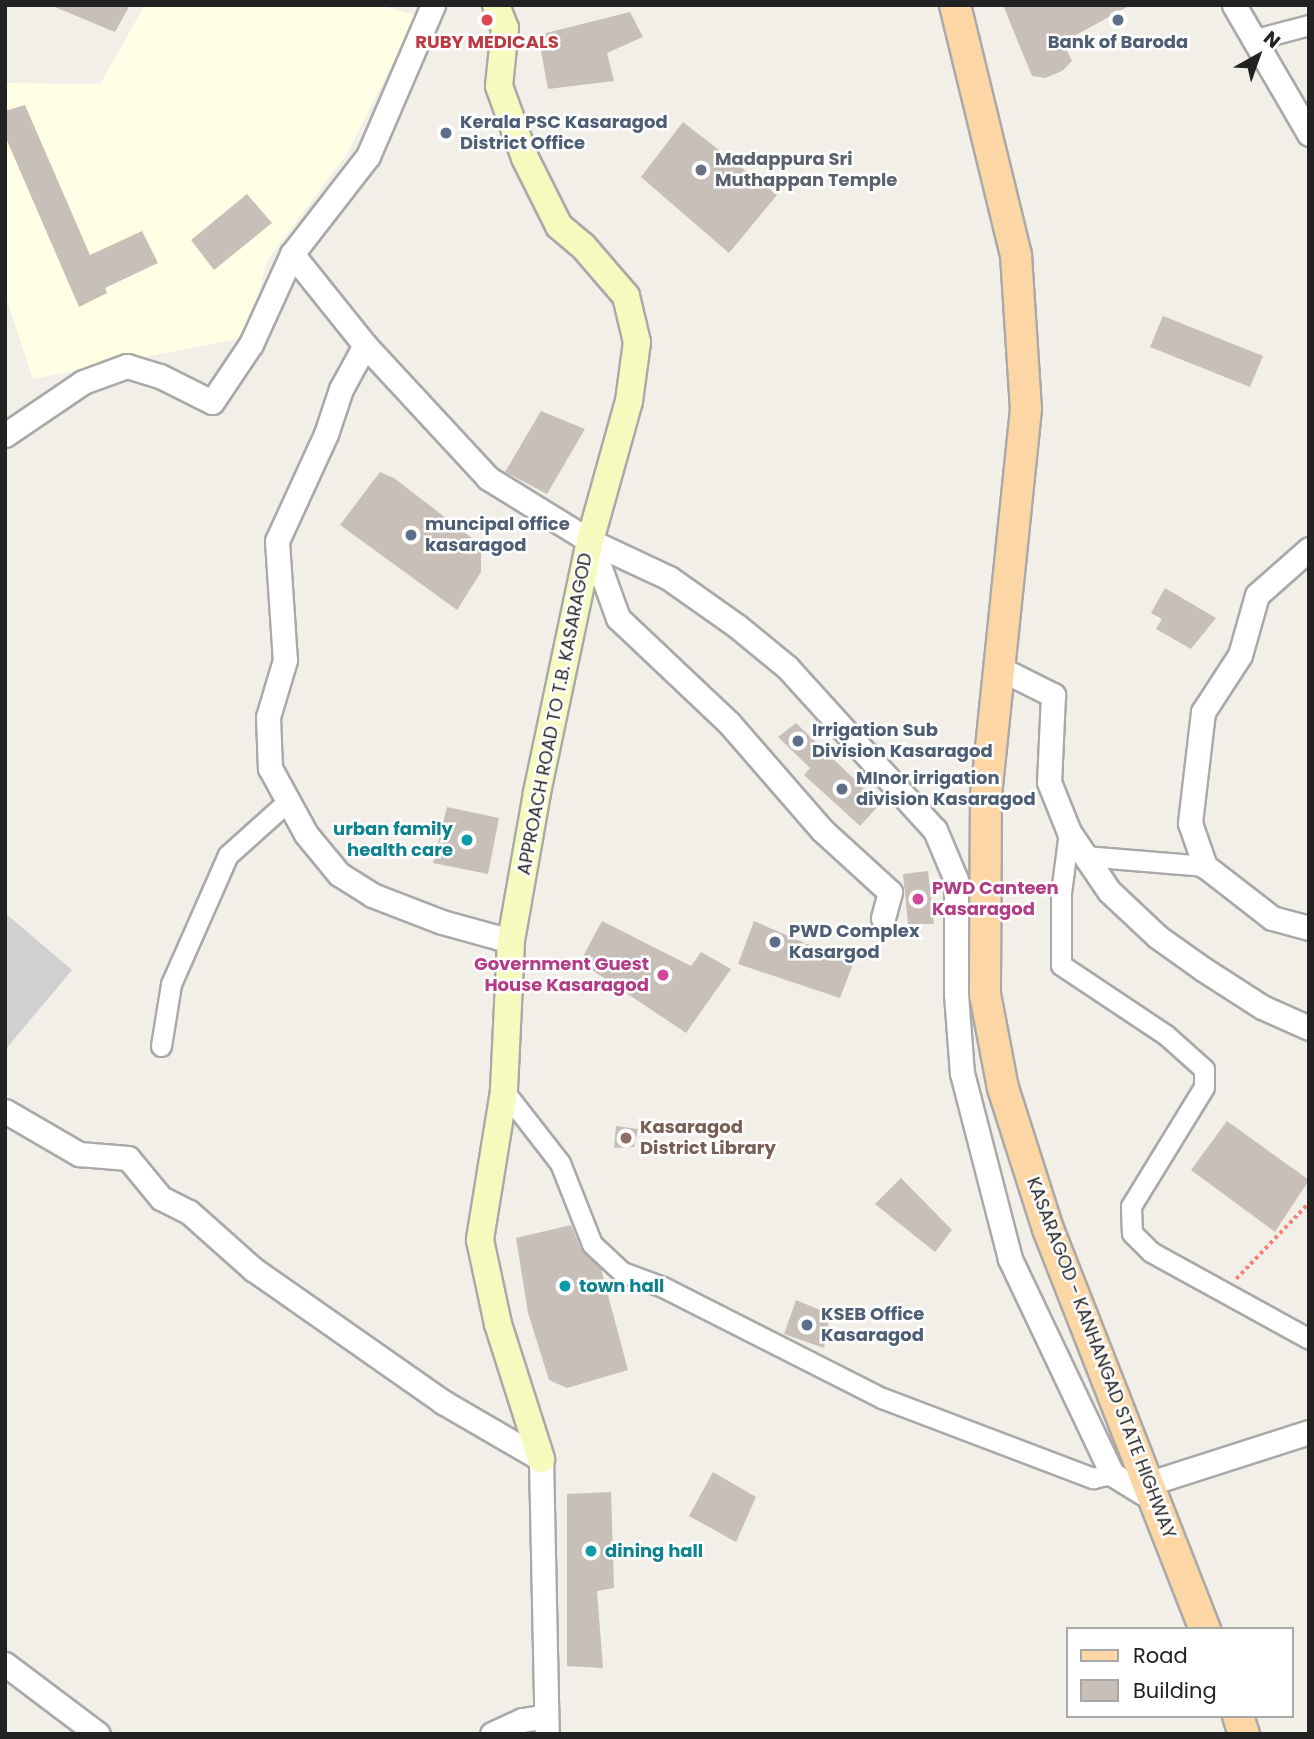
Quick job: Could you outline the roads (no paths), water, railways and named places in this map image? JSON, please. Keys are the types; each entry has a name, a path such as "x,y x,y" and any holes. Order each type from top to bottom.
{"main road":[{"name":"APPROACH ROAD TO T.B. KASARAGOD","path":"496,5 505,28 499,86 525,158 559,226 583,246 626,296 637,342 629,401 590,541 537,793 511,941 504,1091 480,1240 498,1324 541,1459"},
{"name":"KASARAGOD - KANHANGAD STATE HIGHWAY","path":"955,5 1016,255 1026,409 997,667 986,794 985,994 1003,1088 1048,1229 1154,1493 1204,1627"}],"street":[{"path":"5,435 83,383 127,366 160,376 212,402 250,344 292,254 368,156 433,5"},
{"path":"1234,5 1309,134"},
{"path":"1252,40 1309,25"},
{"path":"292,254 365,345 488,478 590,541 669,578 788,667 935,830 956,880 956,994 962,1073 984,1172 1010,1259 1112,1474"},
{"path":"365,345 341,389 326,435 277,541 285,660 268,717 270,768 287,802 339,874 372,895 442,922 511,941"},
{"path":"590,541 618,618 729,723 822,830 890,892 883,918"},
{"path":"1309,549 1257,595 1240,655 1203,712 1190,823 1205,866 1272,918 1309,928"},
{"path":"997,667 1053,695 1049,782 1069,832 1109,891 1158,937 1262,1007 1309,1028"},
{"path":"161,1046 171,984 228,855 287,802"},
{"path":"1069,832 1060,894 1061,965 1166,1035 1203,1069 1204,1087 1131,1206 1132,1233 1151,1252 1309,1339"},
{"path":"1085,856 1205,866"},
{"path":"504,1091 560,1163 592,1244 622,1272 663,1287 882,1398 1093,1478 1112,1474 1154,1493 1309,1432"},
{"path":"5,1111 79,1154 128,1158 161,1198 189,1212 253,1269 443,1402 541,1459 546,1725 522,1720 492,1734"},
{"path":"5,1664 98,1734"}],"place":[{"name":"RUBY MEDICALS","path":"487,20"},
{"name":"Bank of Baroda","path":"1118,20"},
{"name":"Kerala PSC Kasaragod District Office","path":"446,133"},
{"name":"Madappura Sri Muthappan Temple","path":"701,170"},
{"name":"muncipal office kasaragod","path":"411,535"},
{"name":"Irrigation Sub Division Kasaragod","path":"798,741"},
{"name":"MInor irrigation division Kasaragod","path":"842,789"},
{"name":"urban family health care","path":"467,840"},
{"name":"PWD Canteen Kasaragod","path":"918,899"},
{"name":"PWD Complex Kasargod","path":"775,942"},
{"name":"Government Guest House Kasaragod","path":"663,975"},
{"name":"Kasaragod District Library","path":"626,1138"},
{"name":"town hall","path":"565,1286"},
{"name":"KSEB Office Kasaragod","path":"807,1325"},
{"name":"dining hall","path":"591,1551"}]}
